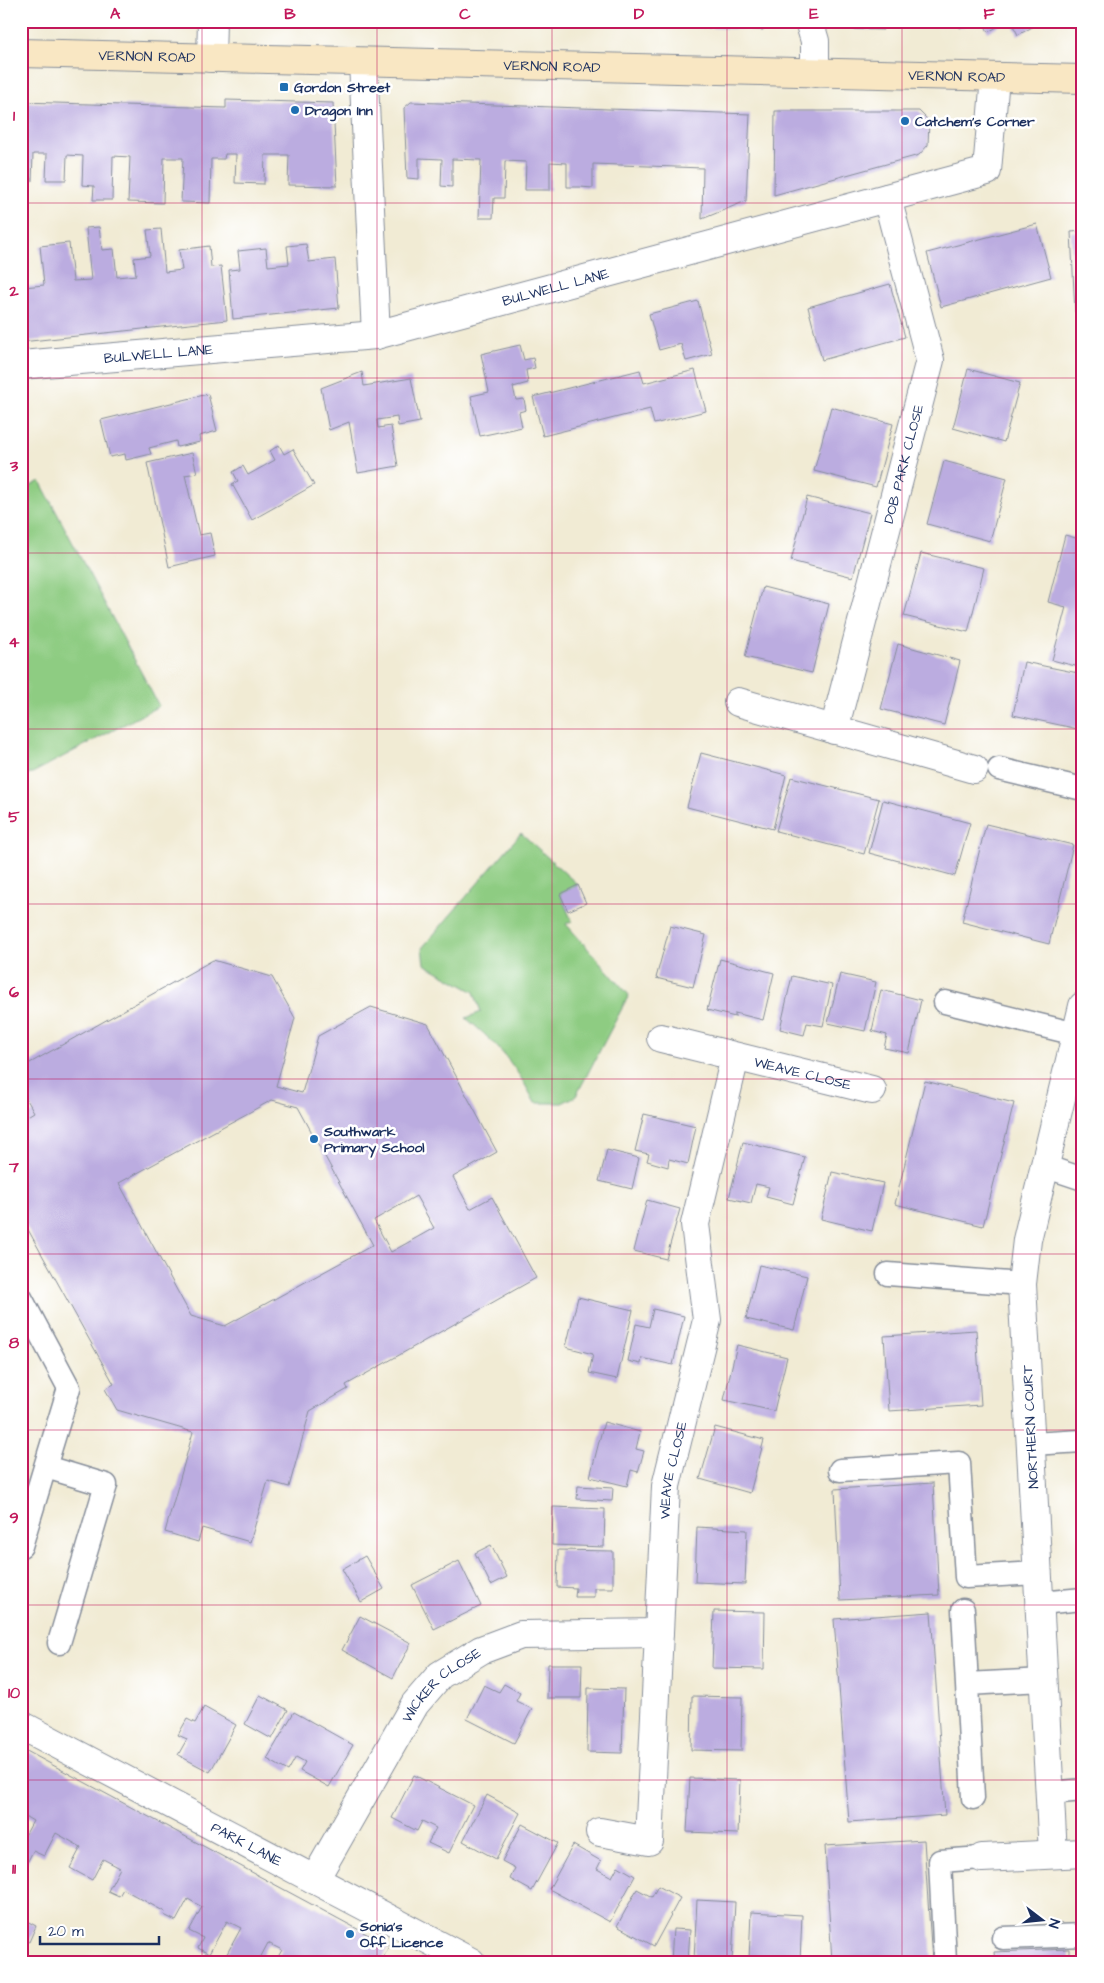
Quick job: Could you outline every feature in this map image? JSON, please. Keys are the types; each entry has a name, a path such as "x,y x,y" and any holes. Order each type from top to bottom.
{"main road":[{"name":"VERNON ROAD","path":"21,54 1083,79"}],"street":[{"path":"211,58 212,21"},
{"path":"809,21 815,41 815,73"},
{"path":"363,62 376,335"},
{"name":"BULWELL LANE","path":"21,365 376,335 987,171 995,77"},
{"name":"DOB PARK CLOSE","path":"834,730 930,360 887,198"},
{"path":"738,702 834,730 986,769"},
{"name":"NORTHERN COURT","path":"1054,1854 1022,1284 1027,1240 1083,1006"},
{"name":"WEAVE CLOSE","path":"661,1038 872,1090"},
{"name":"WEAVE CLOSE","path":"600,1832 648,1841 666,1486 707,1320 695,1224 735,1057"},
{"name":"WICKER CLOSE","path":"315,1879 415,1704 440,1675 480,1650 521,1635 659,1633"},
{"name":"PARK LANE","path":"21,1725 471,1962"},
{"path":"982,1858 1083,1852"}],"lane":[{"path":"986,769 1083,789"},
{"path":"944,1002 1076,1034"},
{"path":"1044,1166 1083,1179"},
{"path":"888,1274 1022,1284"},
{"path":"21,1298 69,1388 21,1546"},
{"path":"1031,1444 1083,1441"},
{"path":"840,1470 959,1463 966,1577 1038,1573"},
{"path":"46,1467 106,1485 59,1642"},
{"path":"1040,1603 1083,1599"},
{"path":"963,1610 973,1798"},
{"path":"967,1684 1044,1680"},
{"path":"1050,1793 1083,1790"},
{"path":"945,1962 940,1861 982,1858"},
{"path":"1003,1938 1083,1935"}],"green space":[{"path":"40,481 159,706 21,779 21,491"},
{"path":"521,833 578,885 560,894 572,921 566,924 629,995 576,1096 562,1103 535,1103 505,1056 466,1018 481,1012 474,992 424,964 422,948"}],"building":[{"path":"586,21 767,21 763,30 586,23"},
{"path":"848,21 890,21 881,26 883,30 852,29"},
{"path":"905,21 916,21 907,26"},
{"path":"931,21 945,21 934,27"},
{"path":"956,21 972,21 960,28"},
{"path":"983,21 1008,21 988,32"},
{"path":"1011,21 1043,21 1018,35"},
{"path":"226,100 333,103 337,186 288,185 289,155 265,155 264,184 235,183 236,154 225,154 224,159 211,159 210,203 181,202 183,158 164,158 163,203 128,202 130,157 113,156 112,200 93,200 94,186 82,185 83,156 67,155 66,180 46,180 47,154 33,154 32,181 21,180 21,102 226,108"},
{"path":"411,102 750,114 746,201 702,219 703,168 593,164 593,188 567,187 567,163 550,162 550,190 525,190 526,162 505,161 504,198 494,198 493,218 479,218 481,160 452,159 452,187 441,186 442,159 419,158 419,179 407,178 404,108"},
{"path":"775,111 919,111 929,121 928,145 919,155 774,195"},
{"path":"1037,224 1051,277 941,307 927,253"},
{"path":"99,227 102,250 114,249 117,277 136,275 134,258 150,256 147,230 161,229 165,272 182,270 179,250 209,246 211,267 221,266 227,320 21,342 21,272 24,287 44,285 40,246 69,243 73,281 91,280 86,228"},
{"path":"1083,231 1083,318 1081,318 1081,312 1075,312 1071,232"},
{"path":"306,244 309,262 335,259 339,308 233,319 229,270 240,269 238,251 266,248 268,266 289,264 287,246"},
{"path":"890,284 905,337 822,360 808,307"},
{"path":"698,301 712,354 686,361 681,344 659,350 649,314"},
{"path":"520,345 524,360 533,358 535,368 526,370 528,383 513,387 516,400 524,399 526,410 519,412 522,427 480,436 471,396 489,392 481,354"},
{"path":"968,369 1020,383 1004,442 953,428"},
{"path":"640,370 644,383 695,370 706,411 654,424 650,409 543,436 533,397"},
{"path":"362,372 364,386 411,378 420,422 398,426 397,417 377,420 378,428 391,426 398,466 358,473 349,422 329,430 321,388"},
{"path":"208,394 217,431 199,436 200,442 177,447 176,441 149,448 151,454 126,460 125,454 110,457 101,420"},
{"path":"831,407 893,424 876,487 814,471"},
{"path":"279,445 284,454 293,449 314,485 252,520 232,484 238,481 233,472 243,466 248,475 275,460 270,451"},
{"path":"192,453 197,473 185,475 199,535 210,533 215,556 169,567 147,463"},
{"path":"944,461 1007,478 990,541 927,524"},
{"path":"807,497 870,513 853,577 791,561"},
{"path":"1065,535 1083,540 1083,668 1052,660 1066,607 1048,602"},
{"path":"921,553 984,568 968,632 904,616"},
{"path":"763,587 829,604 812,673 745,657"},
{"path":"898,644 960,661 944,725 881,709"},
{"path":"1024,662 1083,674 1083,730 1013,715"},
{"path":"701,753 786,775 773,829 687,807"},
{"path":"791,777 879,799 864,854 776,831"},
{"path":"883,800 970,823 955,876 869,853"},
{"path":"986,824 1073,845 1049,944 962,922"},
{"path":"578,885 586,903 568,911 560,894"},
{"path":"670,926 706,935 693,987 656,978"},
{"path":"720,959 774,973 763,1020 735,1013 735,1017 707,1010"},
{"path":"213,960 272,977 295,1018 276,1086 302,1093 318,1036 371,1007 428,1024 497,1152 453,1177 470,1209 492,1197 536,1278 346,1385 348,1389 310,1411 289,1487 268,1481 250,1542 202,1528 198,1542 165,1532 193,1432 117,1410 105,1389 114,1384 21,1217 21,1120 34,1112 21,1089 21,1068","holes":["272,1100 298,1107 373,1245 225,1326 191,1316 119,1183","416,1196 434,1228 391,1252 374,1220"]},
{"path":"840,974 876,982 865,1031 828,1023"},
{"path":"792,976 832,985 823,1026 807,1023 804,1035 780,1029"},
{"path":"881,990 921,1000 909,1053 884,1048 887,1035 872,1031"},
{"path":"925,1081 1014,1103 983,1226 895,1204"},
{"path":"644,1114 696,1126 688,1164 669,1159 668,1167 647,1161 649,1154 635,1151"},
{"path":"743,1142 805,1157 793,1204 766,1197 769,1187 756,1184 751,1203 729,1198"},
{"path":"607,1150 639,1158 632,1189 599,1181"},
{"path":"832,1172 883,1183 872,1231 821,1219"},
{"path":"647,1200 680,1209 666,1259 634,1251"},
{"path":"759,1265 807,1276 794,1330 746,1319"},
{"path":"578,1297 633,1310 617,1379 589,1373 593,1354 566,1347"},
{"path":"653,1309 684,1316 673,1365 642,1358 641,1364 628,1361 636,1324 649,1327"},
{"path":"976,1330 981,1405 889,1411 884,1336"},
{"path":"737,1345 787,1357 774,1411 724,1400"},
{"path":"604,1422 640,1432 636,1449 644,1451 638,1472 631,1470 627,1486 590,1477"},
{"path":"715,1427 764,1440 750,1493 700,1479"},
{"path":"933,1483 939,1595 840,1600 835,1489"},
{"path":"578,1486 613,1488 612,1501 577,1499"},
{"path":"553,1507 605,1509 604,1547 552,1545"},
{"path":"697,1527 747,1530 745,1584 695,1582"},
{"path":"491,1545 507,1577 491,1585 475,1553"},
{"path":"558,1550 613,1551 613,1588 594,1588 594,1597 575,1597 576,1588 557,1587"},
{"path":"365,1556 384,1589 361,1602 342,1569"},
{"path":"459,1561 481,1606 434,1629 412,1585"},
{"path":"714,1611 765,1612 764,1669 712,1668"},
{"path":"931,1612 945,1815 849,1822 834,1619"},
{"path":"360,1616 411,1643 393,1678 342,1650"},
{"path":"548,1664 582,1664 581,1698 547,1698"},
{"path":"504,1684 520,1693 516,1701 532,1709 514,1743 467,1719 484,1685 499,1692"},
{"path":"588,1688 624,1689 622,1753 587,1752"},
{"path":"260,1695 288,1710 272,1739 245,1724"},
{"path":"692,1696 742,1697 741,1751 691,1750"},
{"path":"204,1707 236,1725 210,1772 178,1755 187,1739 178,1735 187,1719 195,1723"},
{"path":"294,1712 353,1745 329,1787 300,1771 305,1762 296,1757 288,1771 267,1759"},
{"path":"21,1748 389,1946 381,1962 275,1962 282,1950 268,1943 258,1962 224,1962 241,1928 227,1921 209,1954 198,1948 203,1938 189,1931 202,1907 188,1899 176,1921 164,1915 165,1912 123,1889 119,1896 108,1891 120,1868 103,1859 92,1880 70,1868 81,1847 56,1833 44,1856 33,1851 23,1871 21,1871 21,1843 33,1821 21,1814"},
{"path":"414,1775 473,1805 449,1853 428,1843 436,1828 422,1821 417,1831 392,1818"},
{"path":"690,1778 740,1780 738,1834 687,1832"},
{"path":"487,1795 520,1813 496,1859 463,1841"},
{"path":"522,1824 558,1843 532,1891 510,1879 515,1868 502,1861"},
{"path":"924,1840 932,1962 832,1962 825,1846"},
{"path":"573,1845 601,1861 597,1869 612,1877 618,1866 635,1876 610,1922 549,1889"},
{"path":"658,1886 680,1898 654,1946 617,1926 637,1889 652,1897"},
{"path":"697,1900 735,1902 732,1962 694,1960"},
{"path":"751,1912 802,1915 800,1962 749,1960"},
{"path":"23,1919 36,1926 29,1942 21,1938 21,1923"},
{"path":"673,1929 690,1930 688,1962 671,1962"},
{"path":"1069,1949 1069,1962 995,1962 994,1952"}],"place":[{"name":"Gordon Street","path":"284,87"},
{"name":"Dragon Inn","path":"295,110"},
{"name":"Catchem's Corner","path":"905,121"},
{"name":"Southwark Primary School","path":"314,1139"},
{"name":"Sonia's Off Licence","path":"350,1934"}]}
